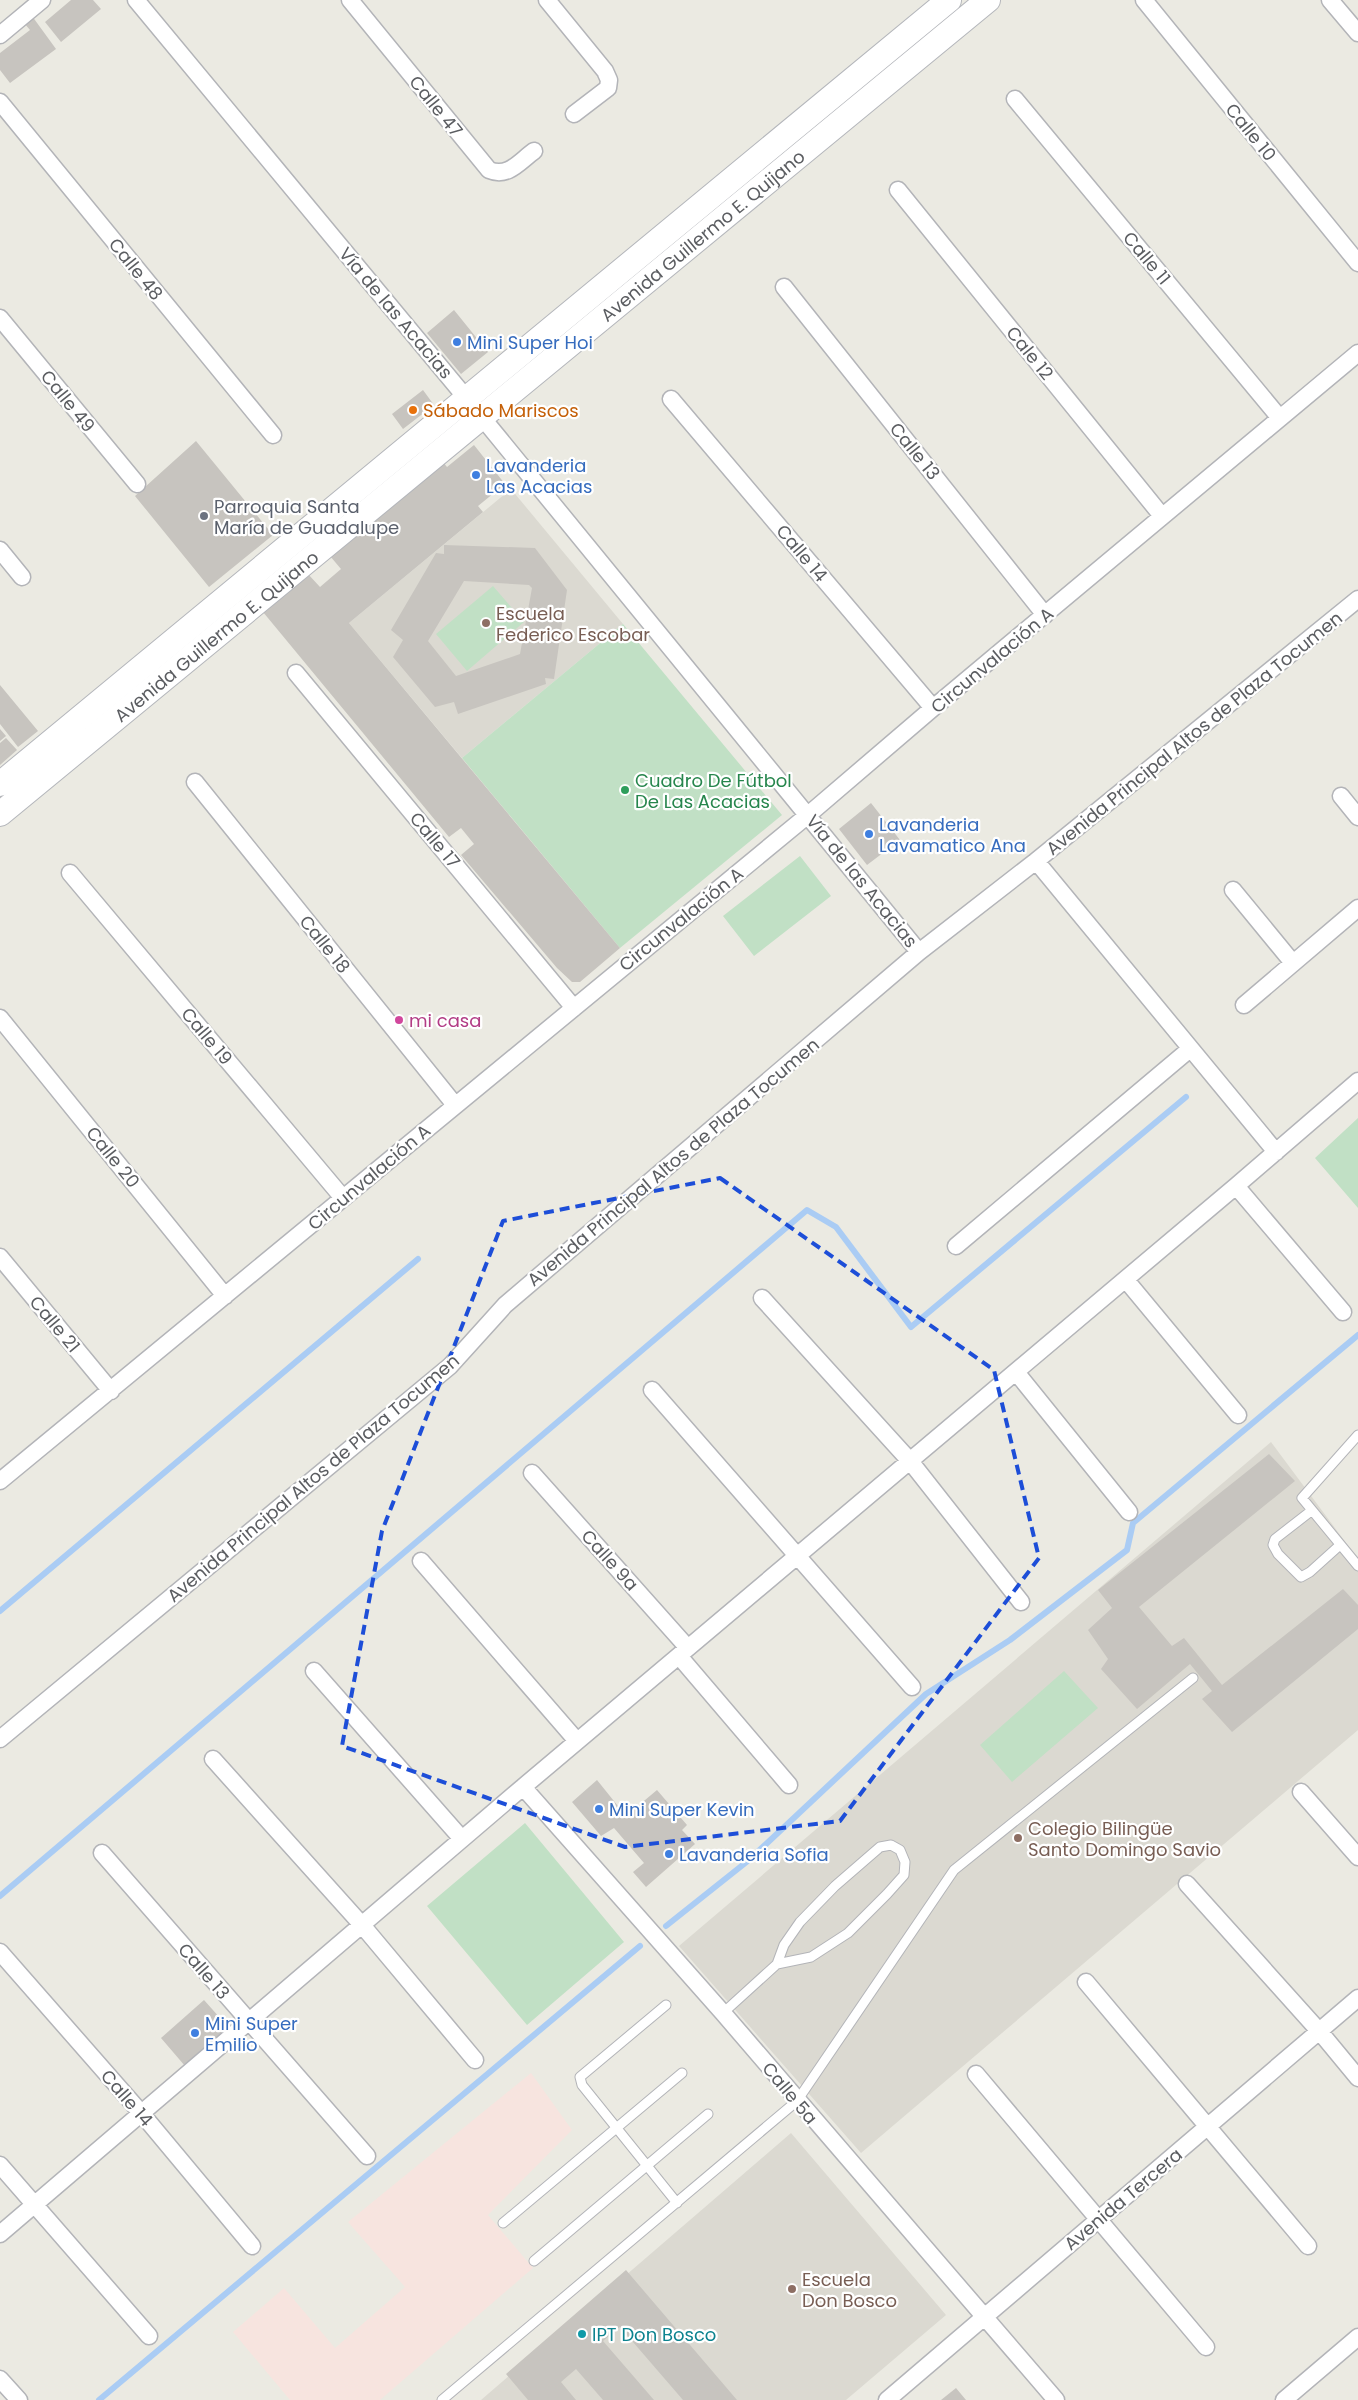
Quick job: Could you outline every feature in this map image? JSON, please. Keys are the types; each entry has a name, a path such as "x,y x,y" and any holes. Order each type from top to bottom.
{"street":[{"path":"0,35 42,0"},
{"name":"Vía de las Acacias","path":"136,0 467,398 919,952"},
{"name":"Calle 47","path":"350,0 489,170 498,174 506,172 534,151"},
{"path":"547,0 606,71 610,80 608,88 574,114"},
{"name":"Avenida Guillermo E. Quijano","path":"0,784 949,0"},
{"name":"Avenida Guillermo E. Quijano","path":"0,814 988,0"},
{"name":"Calle 10","path":"1144,0 1358,263"},
{"path":"1330,0 1358,33"},
{"name":"Calle 11","path":"1016,99 1280,417"},
{"name":"Calle 48","path":"0,102 273,435"},
{"name":"Cale 12","path":"898,190 1162,516"},
{"path":"663,237 679,255"},
{"name":"Calle 13","path":"784,287 1045,615"},
{"name":"Calle 49","path":"0,318 137,484"},
{"name":"Circunvalación A","path":"0,1481 808,815 933,708 1358,353"},
{"name":"Calle 14","path":"671,398 933,708"},
{"path":"0,550 22,577"},
{"name":"Avenida Principal Altos de Plaza Tocumen","path":"0,1739 450,1366 505,1305 919,952 1036,861 1358,599"},
{"path":"175,640 189,658"},
{"name":"Calle 17","path":"296,673 574,1008"},
{"name":"Calle 18","path":"195,782 455,1105"},
{"path":"1341,796 1358,817"},
{"path":"1036,861 1276,1152"},
{"name":"Calle 19","path":"70,873 343,1198"},
{"path":"1233,890 1293,963"},
{"path":"1244,1005 1358,908"},
{"name":"Calle 20","path":"0,1018 225,1296"},
{"path":"956,1246 1190,1049"},
{"path":"0,2234 577,1741 1126,1280 1358,1081"},
{"path":"1236,1186 1343,1312"},
{"name":"Calle 21","path":"0,1257 111,1391"},
{"path":"1126,1280 1238,1415"},
{"path":"762,1298 910,1461 1021,1602"},
{"path":"1016,1372 1129,1512"},
{"path":"652,1390 912,1688"},
{"name":"Calle 9a","path":"532,1472 683,1652 789,1784"},
{"path":"421,1561 577,1741"},
{"path":"314,1671 462,1839"},
{"path":"213,1759 362,1925 475,2060"},
{"name":"Calle 5a","path":"523,1787 723,2013 1056,2400"},
{"path":"1301,1792 1358,1856"},
{"name":"Calle 13","path":"102,1853 367,2156"},
{"path":"1187,1884 1320,2032 1358,2078"},
{"name":"Calle 14","path":"0,1952 142,2114 252,2246"},
{"path":"1086,1982 1308,2246"},
{"name":"Avenida Tercera","path":"887,2400 1358,1998"},
{"path":"976,2074 1206,2347"},
{"path":"0,2165 150,2336"},
{"path":"1284,2400 1358,2336"},
{"path":"0,2379 19,2400"}],"lane":[{"path":"1358,1435 1304,1495 1304,1502 1358,1566"},
{"path":"1311,1511 1275,1539 1273,1545 1278,1554 1297,1576 1301,1577 1310,1572 1340,1546"},
{"path":"442,2400 797,2101 954,1870 1193,1678"},
{"path":"723,2013 777,1964 784,1945 800,1922 835,1886 880,1847 891,1845 900,1850 905,1862 904,1875 848,1933 811,1957 777,1964"},
{"path":"666,2005 580,2077 582,2085 677,2203"},
{"path":"503,2223 682,2073"},
{"path":"534,2261 648,2167 708,2114"}],"highlighted area":[{"path":"720,1178 994,1370 1039,1558 840,1821 625,1847 342,1746 382,1531 503,1221"}],"shaded area":[{"name":"Escuela Federico Escobar","path":"511,489 623,624 462,758 349,623"},
{"name":"Colegio Bilingüe Santo Domingo Savio","path":"1271,1442 1358,1559 1358,1730 861,2153 679,1946"},
{"path":"531,2073 572,2130 488,2215 533,2268 380,2400 290,2400 233,2332 284,2288 335,2348 405,2287 348,2222"},
{"name":"Escuela Don Bosco","path":"791,2133 946,2315 846,2400 481,2400"}],"green space":[{"path":"493,586 524,622 467,671 436,634"},
{"name":"Cuadro De Fútbol De Las Acacias","path":"623,624 782,815 620,948 462,758"},
{"path":"800,856 831,896 754,956 723,916"},
{"path":"1358,1118 1358,1208 1315,1158"},
{"path":"1064,1671 1098,1708 1012,1782 980,1745"},
{"path":"525,1823 624,1942 527,2025 427,1906"}],"building":[{"path":"71,0 93,0 101,9 61,42 45,22"},
{"path":"32,16 56,49 10,83 0,70 0,53 30,30 24,23"},
{"name":"Mini Super Hoi","path":"454,310 488,352 461,374 427,333"},
{"name":"Sábado Mariscos","path":"423,390 434,405 403,429 392,414"},
{"name":"Parroquia Santa María de Guadalupe","path":"196,441 273,535 209,587 135,496"},
{"path":"474,445 505,484 478,506 483,512 349,623 620,948 580,982 572,982 557,968 461,855 474,844 461,828 449,837 263,612 308,574 320,587 341,569 330,556 443,462 447,467"},
{"path":"444,545 535,548 567,590 554,679 545,678 546,684 458,714 454,702 435,707 393,657 403,640 391,630 436,553 444,554","holes":["464,581 529,585 532,588 520,654 456,676 428,641"]},
{"path":"0,685 38,731 18,747 0,724"},
{"path":"0,729 6,736 0,741"},
{"path":"6,738 17,750 0,765 0,743"},
{"name":"Lavanderia Lavamatico Ana","path":"871,803 900,840 867,865 839,829"},
{"path":"1269,1454 1295,1481 1139,1607 1172,1646 1184,1638 1222,1685 1343,1589 1358,1605 1358,1629 1232,1732 1202,1699 1212,1691 1190,1664 1137,1709 1101,1669 1108,1659 1088,1630 1112,1608 1098,1590"},
{"path":"597,1780 626,1816 657,1790 687,1825 682,1830 695,1844 646,1887 633,1872 644,1863 614,1828 601,1836 572,1802"},
{"name":"Mini Super Emilio","path":"204,2000 229,2028 185,2066 161,2038"},
{"name":"IPT Don Bosco","path":"626,2270 737,2400 683,2400 620,2327 603,2341 654,2400 603,2400 576,2369 561,2382 576,2400 528,2400 506,2374"},
{"path":"956,2388 966,2400 941,2400"}],"waterway":[{"path":"0,1896 807,1210 836,1227 911,1327 1186,1097"},
{"path":"0,1611 418,1259"},
{"path":"666,1926 749,1860 926,1694 1010,1640 1127,1550 1133,1523 1358,1335"},
{"path":"99,2400 640,1946"}],"place":[{"name":"Mini Super Hoi","path":"457,342"},
{"name":"Sábado Mariscos","path":"413,410"},
{"name":"Lavanderia Las Acacias","path":"476,475"},
{"name":"Parroquia Santa María de Guadalupe","path":"204,516"},
{"name":"Escuela Federico Escobar","path":"486,623"},
{"name":"Cuadro De Fútbol De Las Acacias","path":"625,790"},
{"name":"Lavanderia Lavamatico Ana","path":"869,834"},
{"name":"mi casa","path":"399,1020"},
{"name":"Mini Super Kevin","path":"599,1809"},
{"name":"Colegio Bilingüe Santo Domingo Savio","path":"1018,1838"},
{"name":"Lavanderia Sofia","path":"669,1854"},
{"name":"Mini Super Emilio","path":"195,2033"},
{"name":"Escuela Don Bosco","path":"792,2289"},
{"name":"IPT Don Bosco","path":"582,2334"}]}
